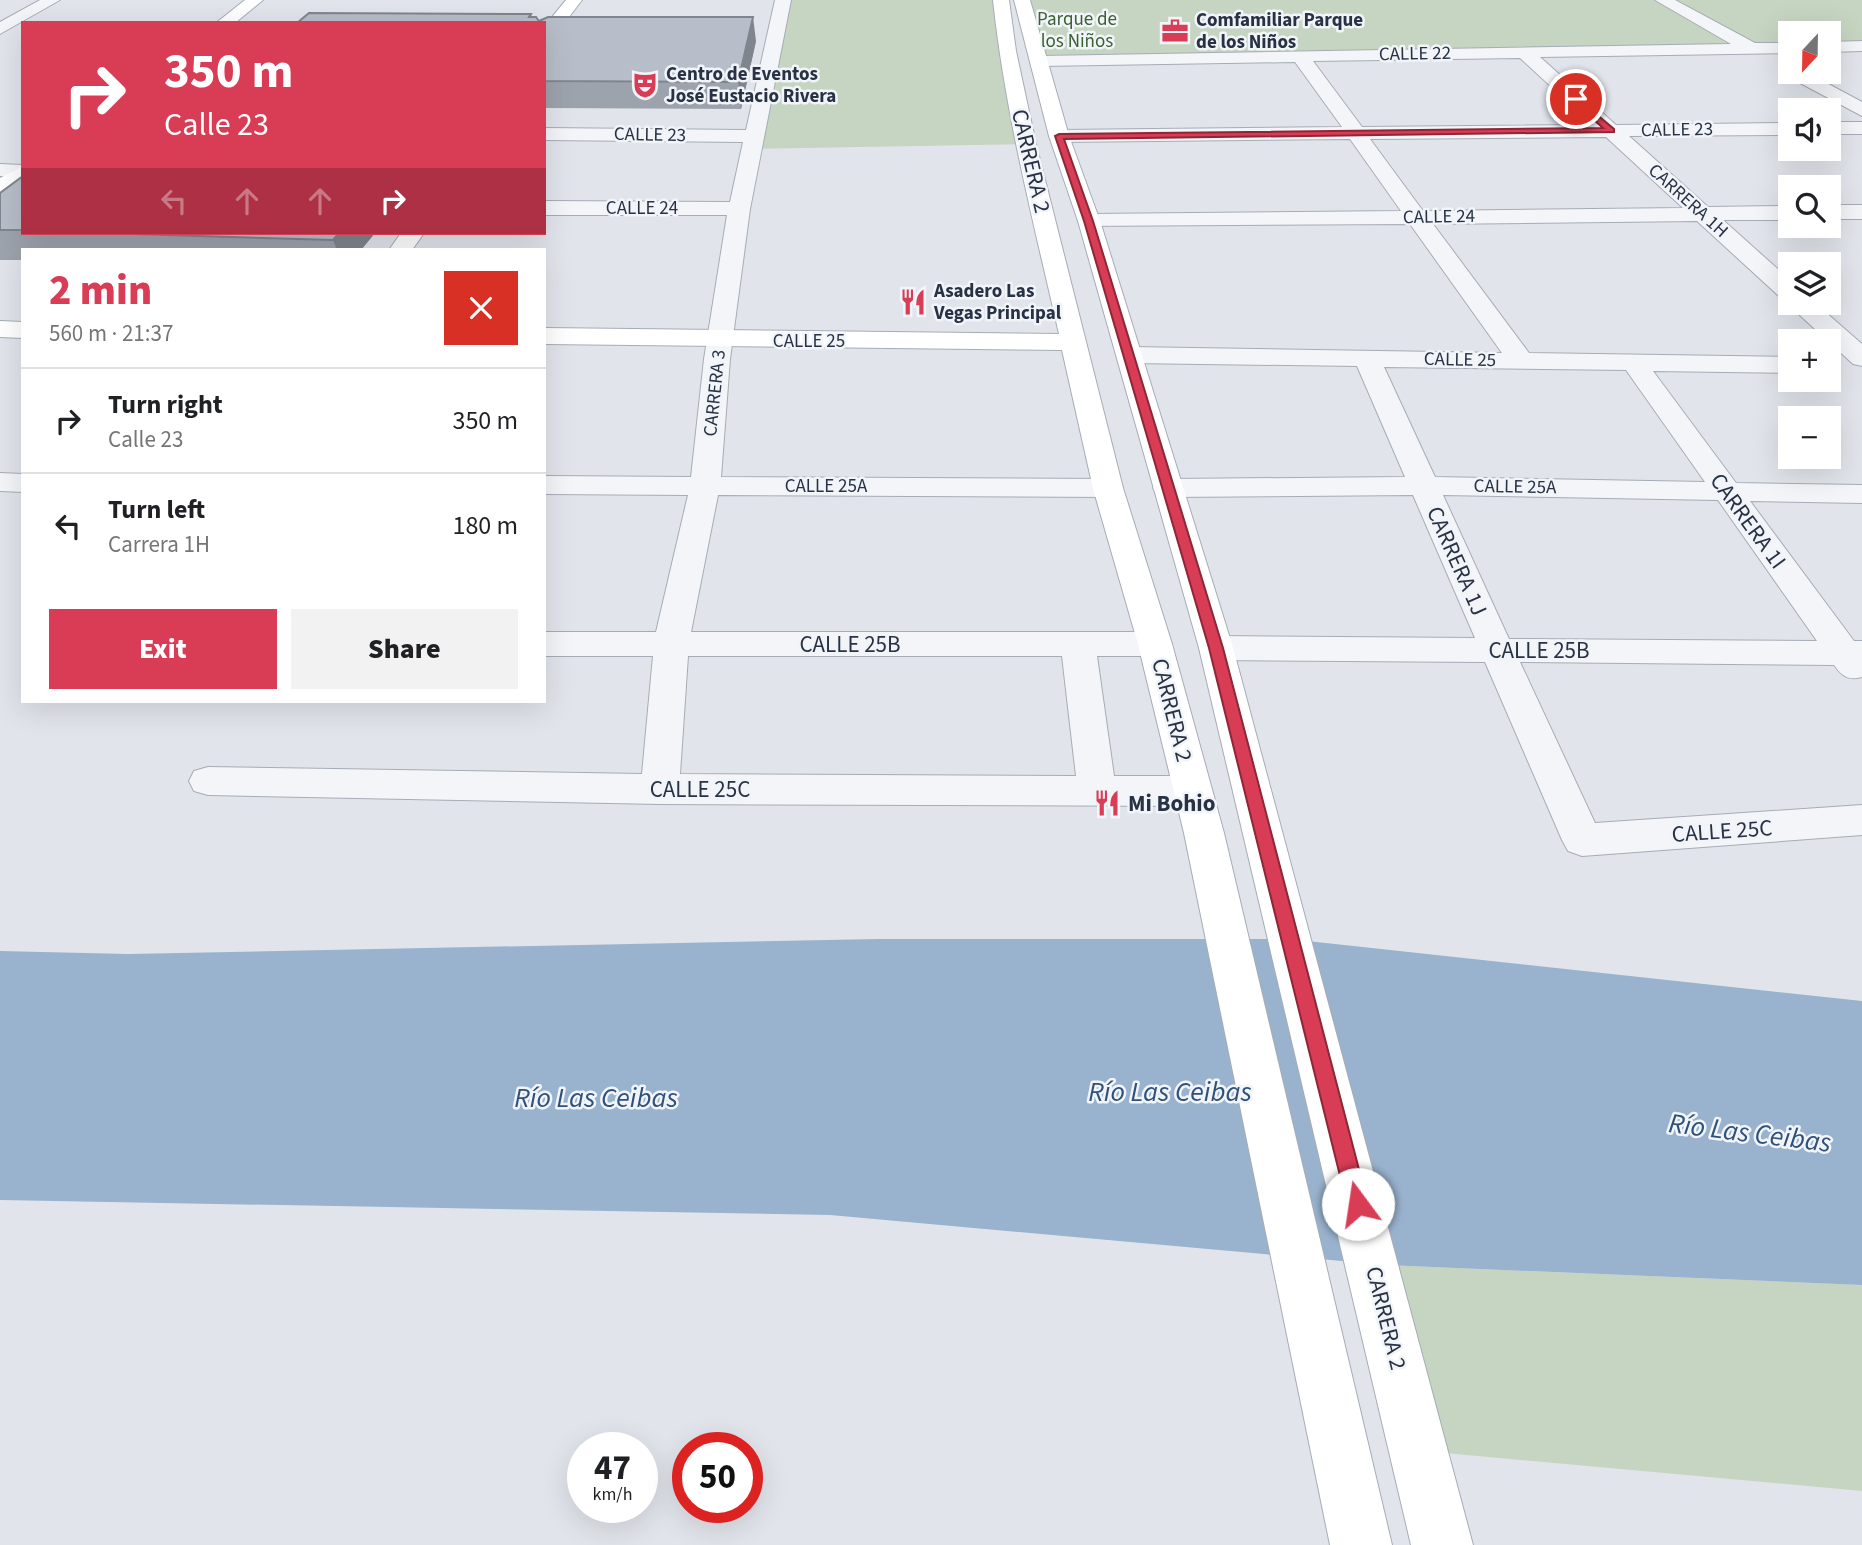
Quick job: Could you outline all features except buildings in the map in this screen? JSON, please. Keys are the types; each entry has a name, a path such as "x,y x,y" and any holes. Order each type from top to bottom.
{"main road":[{"path":"227,21 255,0"},
{"path":"546,35 573,0"},
{"name":"CARRERA 2","path":"1012,6 1041,61 1059,136 1089,221 1216,648 1440,1533"},
{"name":"CARRERA 2","path":"1012,6 1026,144 1108,488 1155,644 1198,812 1361,1545"},
{"path":"0,188 21,172"},
{"path":"0,330 21,330"},
{"name":"CALLE 25","path":"546,336 1074,342"}],"street":[{"path":"27,21 52,0"},
{"name":"CARRERA 3","path":"660,789 671,644 705,486 739,209 783,0"},
{"path":"1663,0 1778,63"},
{"path":"0,17 21,25"},
{"path":"0,31 21,25"},
{"path":"1841,47 1862,46"},
{"name":"CALLE 22","path":"1041,61 1778,48"},
{"name":"CARRERA 1H","path":"1524,52 1778,282"},
{"path":"1300,56 1521,361"},
{"path":"1814,84 1862,110"},
{"path":"1823,89 1862,87"},
{"path":"1841,128 1862,128"},
{"name":"CALLE 23","path":"1059,136 1778,129"},
{"name":"CALLE 23","path":"546,134 755,136"},
{"path":"0,170 21,171"},
{"name":"CALLE 24","path":"546,208 739,209"},
{"path":"1841,212 1862,212"},
{"name":"CALLE 24","path":"1089,221 1778,213"},
{"path":"1814,315 1862,358"},
{"name":"CALLE 25","path":"1130,355 1778,365"},
{"name":"CARRERA 1J","path":"1367,359 1581,840"},
{"name":"CARRERA 1I","path":"1634,363 1726,491 1856,661"},
{"path":"1841,366 1862,366"},
{"path":"0,482 21,482"},
{"name":"CALLE 25A","path":"546,485 1108,488"},
{"name":"CALLE 25A","path":"1168,488 1423,486 1862,494"},
{"name":"CALLE 25B","path":"546,644 1155,644"},
{"path":"1078,644 1097,791"},
{"name":"CALLE 25B","path":"1216,648 1497,650 1856,661"},
{"name":"CALLE 25C","path":"208,782 660,789 1097,791 1198,812"},
{"name":"CALLE 25C","path":"1581,840 1862,820"}],"green space":[{"path":"783,0 1001,0 1026,144 752,149"},
{"name":"Parque de los Niños","path":"1022,0 1862,0 1862,44 1841,45 1841,21 1778,21 1778,46 1041,61"},
{"path":"1386,1265 1862,1285 1862,1491 1434,1452"}],"water":[{"name":"Río Las Ceibas","path":"878,939 1289,939 1862,1001 1862,1285 1386,1265 830,1215 0,1200 0,951 128,954"}],"place":[{"name":"Comfamiliar Parque de los Niños","path":"1175,31"},
{"name":"Centro de Eventos José Eustacio Rivera","path":"645,85"},
{"name":"Asadero Las Vegas Principal","path":"913,302"},
{"name":"Mi Bohio","path":"1107,803"}],"route":[{"path":"1358,1204 1216,648 1089,221 1059,136 1611,130 1576,99"}]}
